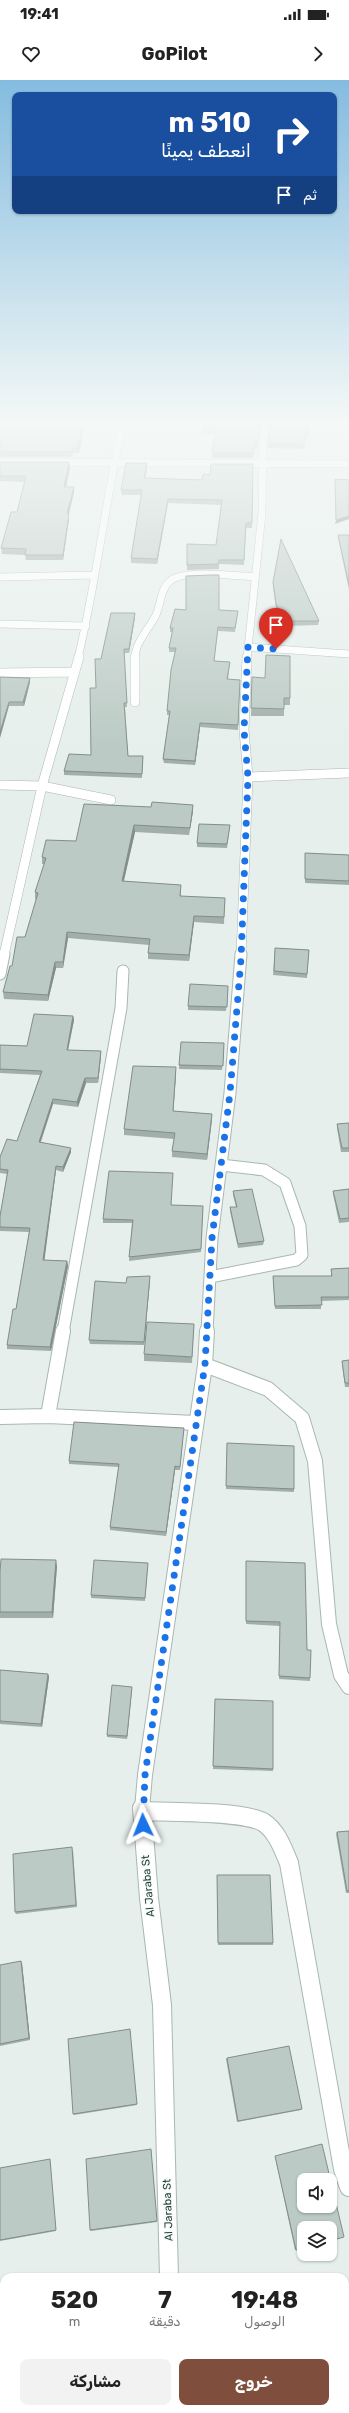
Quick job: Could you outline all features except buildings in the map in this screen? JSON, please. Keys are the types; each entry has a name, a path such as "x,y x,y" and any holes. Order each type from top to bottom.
{"street":[{"path":"0,974 2,957 42,786 75,672 86,626 102,532"},
{"name":"Al Jaraba St","path":"170,2273 162,2006 149,1898 142,1810 145,1775 195,1423 205,1364 212,1238 230,1093 241,959 248,777 244,730 248,647 260,532"},
{"path":"0,577 94,575"},
{"path":"135,702 137,650 156,616 163,592 170,581 183,576 255,577"},
{"path":"0,624 86,626"},
{"path":"248,647 349,654"},
{"path":"0,673 75,672"},
{"path":"248,777 349,773"},
{"path":"0,786 42,786 111,800"},
{"path":"48,1416 121,1008 123,971"},
{"path":"210,1277 296,1260 302,1255 301,1226 286,1183 277,1176 263,1170 244,1166 221,1165"},
{"path":"205,1364 268,1389 302,1418 315,1461 329,1624 341,1675 349,1687"},
{"path":"0,1417 48,1416 195,1423"},
{"path":"142,1810 242,1817 262,1822 276,1834 289,1863 343,2169 349,2187"}],"route":[{"path":"143,1825 142,1810 145,1775 195,1423 205,1364 212,1238 230,1093 241,959 248,777 244,730 248,647 276,649"}]}
